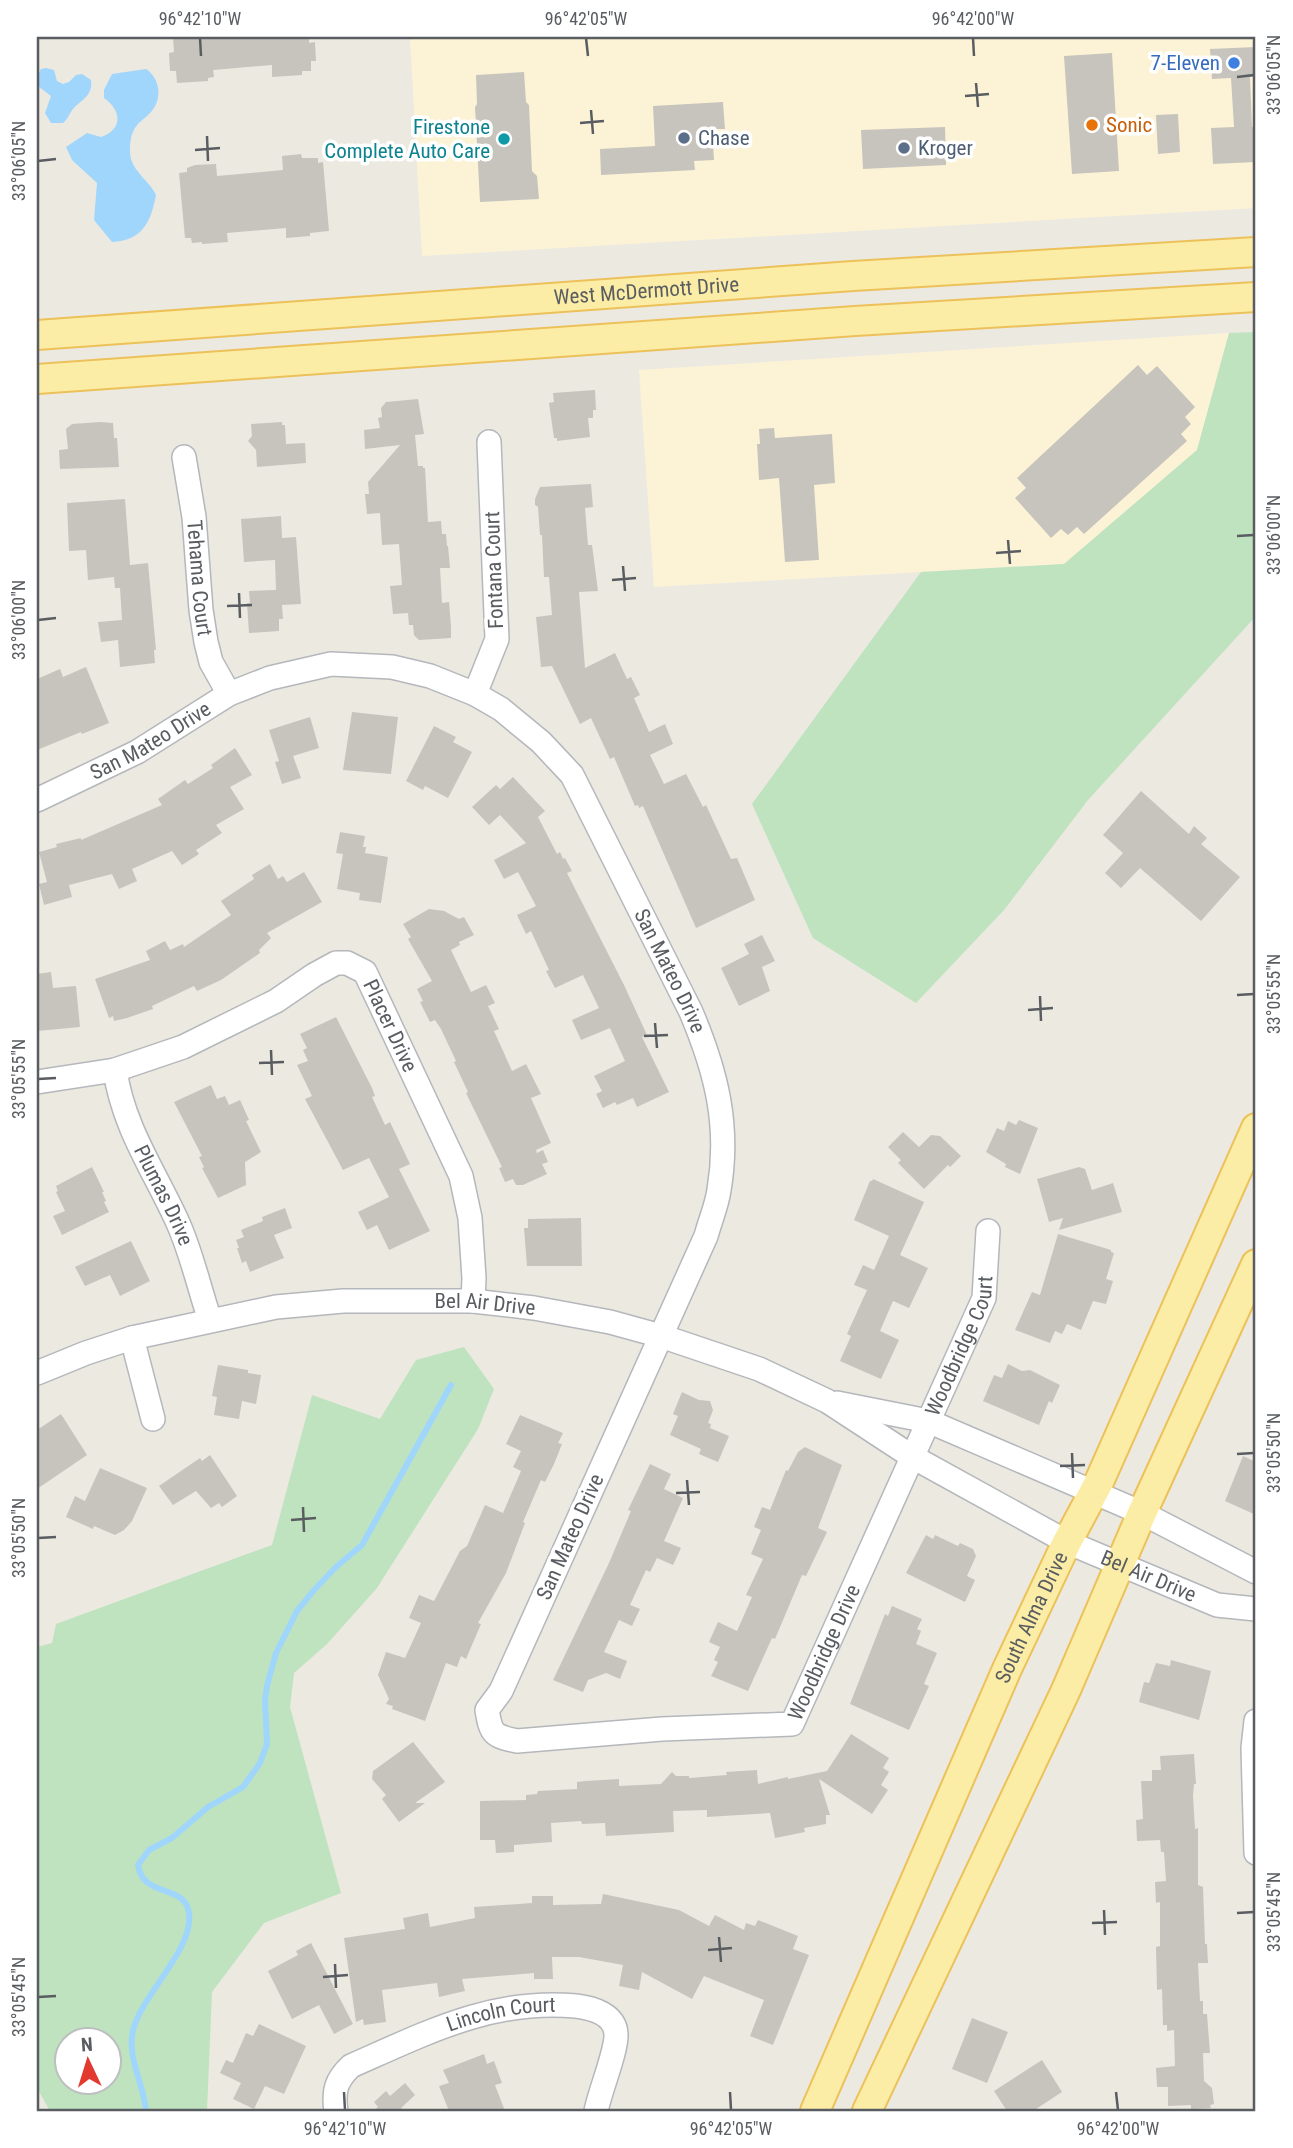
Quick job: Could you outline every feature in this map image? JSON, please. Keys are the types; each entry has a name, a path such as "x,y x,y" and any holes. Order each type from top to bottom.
{"main road":[{"name":"West McDermott Drive","path":"37,335 853,276 1256,252"},
{"path":"853,276 855,321"},
{"path":"37,379 855,321 1256,297"},
{"name":"South Alma Drive","path":"815,2111 1002,1682 1066,1542 1093,1492 1256,1128"},
{"path":"867,2111 1056,1712 1142,1513 1256,1264"}],"street":[{"name":"Fontana Court","path":"475,694 497,639 489,442"},
{"name":"Tehama Court","path":"184,457 194,517 206,642 211,662 229,694"},
{"name":"San Mateo Drive","path":"37,800 137,752 229,694 270,678 331,664 392,667 430,676 475,694 501,709 541,741 572,775 691,1012 706,1049 722,1108 723,1151 719,1192 706,1236 501,1691 487,1710 490,1728"},
{"name":"Placer Drive","path":"37,1082 115,1070 183,1047 276,1001 327,967 347,963 365,972 461,1176 470,1218 473,1301"},
{"name":"Plumas Drive","path":"115,1070 118,1094 125,1115 178,1223 210,1320"},
{"name":"Woodbridge Court","path":"911,1456 984,1298 988,1231"},
{"name":"Bel Air Drive","path":"37,1373 132,1338 276,1307 343,1301 473,1301 534,1308 610,1322 759,1369 827,1401 911,1456 1066,1542 1217,1605 1256,1609"},
{"path":"132,1338 153,1419"},
{"name":"Bel Air Drive","path":"827,1401 928,1421 1142,1513 1256,1572"},
{"name":"Woodbridge Drive","path":"490,1728 499,1737 517,1741 662,1729 792,1724 911,1456"},
{"path":"1256,1721 1253,1748 1256,1853"},
{"name":"Lincoln Court","path":"336,2111 335,2086 340,2076 351,2066 472,2016 531,2004 590,2008 609,2017 616,2032 615,2040 596,2111"}],"shaded area":[{"path":"410,37 1256,37 1256,208 422,256"},
{"path":"1229,333 1197,450 1064,564 654,587 639,370"}],"green space":[{"path":"1256,332 1256,616 1088,800 1004,910 916,1003 813,938 752,804 921,572 1064,564 1197,450 1229,333"},
{"path":"464,1347 494,1389 478,1429 377,1588 327,1644 294,1673 290,1707 341,1893 264,1923 212,1992 207,2111 50,2111 37,2088 37,1647 52,1643 56,1624 272,1545 312,1395 380,1419 416,1360"}],"water":[{"path":"41,69 54,70 57,81 63,84 82,74 91,80 89,94 63,123 51,123 45,113 51,96 39,87 37,76"},
{"path":"146,69 157,83 157,101 155,107 135,129 130,153 136,169 156,195 148,221 138,234 112,242 94,220 97,183 72,160 66,147 87,133 101,137 114,129 117,114 104,98 104,90 112,74"}],"building":[{"path":"173,37 309,37 309,43 315,42 316,61 311,61 311,71 302,71 302,75 272,77 272,65 213,70 214,77 208,78 208,81 177,83 176,71 170,71 169,53 174,52"},
{"path":"1256,47 1256,77 1250,77 1252,127 1256,127 1256,162 1213,164 1211,128 1234,127 1231,78 1212,79 1210,49"},
{"name":"Sonic","path":"1112,53 1119,171 1072,174 1064,56"},
{"name":"Firestone Complete Auto Care","path":"524,72 526,102 529,105 532,171 537,176 539,199 480,202 476,75"},
{"name":"Chase","path":"723,102 725,129 712,129 714,160 694,161 695,170 601,175 600,149 655,146 653,106"},
{"path":"1178,114 1180,152 1158,154 1156,115"},
{"name":"Kroger","path":"945,127 946,165 863,169 861,130"},
{"path":"301,154 302,158 318,158 318,163 323,162 329,231 286,238 286,228 227,233 228,242 202,244 192,243 191,238 185,238 179,173 187,172 187,168 195,165 216,164 217,176 283,170 282,156"},
{"path":"1138,365 1147,375 1157,366 1195,407 1185,417 1191,424 1181,434 1187,441 1084,534 1077,527 1068,535 1061,529 1051,538 1015,498 1026,488 1017,478"},
{"path":"595,390 596,410 593,410 593,418 588,418 590,437 557,441 557,438 554,438 549,403 554,402 553,393"},
{"path":"418,399 424,434 415,435 418,466 425,468 428,522 441,521 442,534 446,534 448,546 450,568 440,568 442,603 449,602 451,638 419,640 414,635 413,625 409,625 408,613 393,614 390,586 402,585 399,544 382,545 380,513 367,514 365,494 369,494 368,482 400,445 365,449 364,430 380,428 378,418 382,417 381,408 386,402"},
{"path":"282,422 282,425 285,425 286,444 305,443 306,463 257,467 256,450 248,441 252,436 251,424"},
{"path":"113,423 119,467 60,469 59,450 68,449 66,429 72,424"},
{"path":"774,428 775,438 832,434 835,483 814,485 819,560 785,562 779,478 759,480 759,429"},
{"path":"591,484 593,507 585,508 588,545 592,545 598,591 579,592 585,668 615,653 627,679 631,677 640,695 634,698 649,732 665,724 673,744 650,755 664,784 686,774 703,807 706,805 731,859 737,858 755,900 696,928 643,806 635,806 614,757 610,759 591,718 580,724 552,666 541,667 536,617 552,615 549,577 544,577 542,535 535,499 540,487"},
{"path":"125,499 130,565 148,563 156,650 155,663 120,667 118,640 101,642 98,622 122,620 120,588 115,588 114,577 88,580 86,550 69,551 67,503"},
{"path":"281,516 282,538 296,537 301,604 282,605 283,619 279,619 279,631 249,633 249,591 276,590 275,560 244,562 241,519"},
{"path":"86,667 109,723 37,750 37,679 60,669 63,677"},
{"path":"352,712 398,717 391,774 343,770"},
{"path":"310,717 319,748 293,756 301,778 282,784 275,762 279,761 269,730"},
{"path":"434,726 456,737 453,742 472,752 448,798 425,786 423,790 406,781"},
{"path":"235,748 252,775 230,787 244,809 216,825 222,833 196,850 199,854 182,865 172,851 132,869 137,881 119,889 112,874 69,885 72,897 44,905 39,884 47,882 39,852 57,847 56,844 81,840 162,805 158,799 185,780 188,784 213,768 211,765"},
{"path":"513,777 545,811 538,817 557,854 560,852 572,871 567,873 624,985 647,1035 642,1037 669,1092 637,1107 633,1098 603,1108 596,1094 602,1091 594,1076 625,1061 610,1028 581,1040 572,1020 599,1008 583,975 555,988 531,931 526,934 517,915 536,906 518,872 504,879 494,860 526,843 500,815 489,825 472,807 496,785 500,789"},
{"path":"1141,791 1189,834 1194,826 1207,838 1201,844 1240,877 1201,921 1140,868 1121,888 1105,873 1123,853 1103,835"},
{"path":"340,832 365,836 365,853 388,857 381,903 359,900 360,893 337,889 343,854 336,853"},
{"path":"270,864 278,879 283,876 287,882 304,872 322,902 267,933 271,938 259,950 260,953 221,980 197,991 194,986 152,1006 153,1009 127,1018 114,1021 113,1016 109,1018 95,979 150,960 146,951 165,941 170,950 183,944 184,947 231,915 221,901 254,879 252,875"},
{"path":"429,909 444,911 459,919 464,917 474,935 459,942 460,945 451,950 471,992 486,985 495,1003 488,1006 499,1029 494,1031 512,1071 526,1064 541,1094 531,1098 551,1143 536,1150 537,1153 543,1150 548,1162 542,1164 547,1174 523,1185 516,1185 513,1179 505,1182 499,1168 502,1167 466,1093 468,1092 454,1062 456,1061 441,1029 435,1020 430,1022 420,1002 423,1001 417,989 432,981 408,939 411,937 403,924"},
{"path":"762,935 775,961 762,967 770,991 739,1006 721,968 749,954 744,944"},
{"path":"51,972 53,988 76,986 80,1027 37,1031 37,974"},
{"path":"336,1017 372,1088 375,1096 372,1097 385,1125 390,1122 410,1164 399,1169 430,1231 389,1250 377,1225 367,1230 358,1212 389,1197 369,1158 343,1170 305,1099 312,1096 297,1065 308,1061 303,1050 307,1048 300,1034"},
{"path":"211,1085 217,1099 225,1096 229,1105 240,1100 249,1120 246,1121 261,1152 245,1162 246,1185 218,1198 202,1168 204,1167 199,1157 202,1156 174,1102"},
{"path":"1019,1120 1038,1128 1020,1174 1005,1167 1006,1164 986,1152 997,1128 1004,1131 1008,1121 1016,1125"},
{"path":"903,1132 919,1147 931,1135 940,1136 961,1156 924,1189 898,1163 901,1160 888,1147"},
{"path":"92,1167 104,1192 104,1202 109,1212 62,1235 53,1216 65,1211 56,1186"},
{"path":"1079,1167 1085,1169 1092,1190 1113,1183 1122,1212 1059,1230 1063,1218 1049,1222 1037,1179"},
{"path":"873,1179 924,1202 900,1255 928,1268 909,1308 893,1301 880,1331 899,1340 881,1379 840,1361 851,1336 847,1334 867,1290 854,1285 863,1265 874,1270 889,1236 854,1220"},
{"path":"285,1208 292,1228 274,1235 284,1258 250,1272 246,1261 242,1263 237,1248 236,1240 244,1237 241,1230 263,1221 262,1217"},
{"path":"581,1218 582,1266 527,1266 524,1228 528,1228 528,1219"},
{"path":"1058,1234 1111,1250 1114,1253 1106,1279 1113,1281 1106,1304 1093,1301 1081,1330 1067,1324 1062,1334 1055,1331 1050,1343 1015,1330 1032,1292 1040,1295"},
{"path":"131,1241 150,1281 120,1296 110,1275 85,1286 75,1267"},
{"path":"1008,1364 1022,1371 1030,1370 1060,1385 1052,1403 1049,1401 1039,1425 983,1401 994,1375 1002,1378"},
{"path":"218,1365 261,1375 256,1404 242,1401 239,1419 214,1415 217,1397 212,1396"},
{"path":"682,1392 699,1400 710,1401 713,1410 708,1423 711,1424 710,1428 729,1436 718,1462 699,1454 701,1449 670,1435 678,1416 673,1414"},
{"path":"61,1414 87,1455 37,1489 37,1430"},
{"path":"520,1415 563,1433 558,1443 562,1444 554,1464 545,1482 541,1480 506,1573 478,1623 481,1624 466,1659 461,1656 457,1667 446,1663 425,1721 392,1709 393,1706 386,1704 389,1699 378,1675 386,1652 405,1658 421,1623 409,1618 419,1595 434,1601 460,1551 467,1546 485,1505 503,1513 521,1471 513,1467 521,1451 506,1444"},
{"path":"805,1447 842,1465 818,1528 827,1532 806,1576 802,1575 775,1639 772,1638 748,1691 711,1676 718,1662 714,1660 720,1647 709,1642 718,1622 737,1631 752,1597 746,1595 763,1559 751,1554 761,1530 754,1527 762,1507 770,1510 786,1470 788,1471 798,1452"},
{"path":"210,1455 237,1496 222,1507 219,1503 211,1508 196,1491 173,1505 159,1486 200,1458 202,1461"},
{"path":"1243,1456 1256,1462 1256,1515 1225,1501"},
{"path":"650,1464 671,1474 664,1489 683,1498 664,1541 681,1548 673,1565 657,1558 650,1572 646,1570 630,1605 640,1609 632,1626 619,1620 604,1652 627,1661 620,1679 606,1673 588,1680 583,1692 553,1680 609,1563 631,1511 628,1510"},
{"path":"100,1468 147,1488 132,1521 115,1535 66,1517 75,1496 85,1501"},
{"path":"926,1535 933,1539 935,1535 958,1546 960,1543 973,1549 976,1556 967,1576 975,1580 965,1602 906,1573"},
{"path":"892,1606 922,1619 917,1629 921,1631 916,1644 937,1653 924,1684 929,1686 909,1730 850,1704 885,1614 888,1616"},
{"path":"1171,1660 1211,1671 1199,1720 1139,1702 1144,1682 1149,1683 1156,1663 1170,1666"},
{"path":"851,1734 889,1758 883,1768 889,1772 881,1785 888,1790 872,1814 819,1779 830,1815 826,1815 826,1824 804,1828 805,1832 775,1838 770,1813 707,1817 707,1810 673,1811 674,1832 606,1836 605,1823 582,1824 581,1821 551,1823 552,1842 514,1845 514,1852 496,1853 495,1840 480,1840 480,1801 526,1800 526,1795 537,1794 538,1791 577,1789 577,1782 586,1781 619,1779 619,1786 661,1784 672,1772 676,1776 689,1778 757,1770 758,1784 788,1779 827,1771"},
{"path":"413,1742 445,1782 415,1803 425,1803 399,1822 382,1799 386,1795 372,1779 373,1771"},
{"path":"1194,1754 1196,1784 1193,1796 1195,1829 1198,1828 1198,1885 1203,1887 1208,1963 1198,1963 1200,2001 1203,2001 1203,2014 1207,2014 1210,2053 1203,2053 1204,2081 1212,2088 1214,2104 1210,2105 1211,2108 1191,2109 1191,2105 1168,2106 1168,2087 1157,2087 1156,2068 1175,2066 1174,2030 1167,2031 1167,2025 1163,2025 1162,1989 1157,1990 1156,1947 1160,1946 1160,1902 1156,1903 1155,1882 1166,1881 1164,1852 1161,1852 1160,1840 1137,1841 1136,1820 1143,1819 1141,1781 1152,1781 1152,1770 1161,1770 1160,1756"},
{"path":"603,1894 679,1910 709,1926 715,1915 744,1930 746,1923 755,1926 758,1920 798,1936 793,1949 809,1955 773,2045 750,2036 764,2000 704,1976 692,1999 642,1972 639,1990 619,1986 623,1965 579,1957 552,1957 553,1979 534,1979 534,1973 462,1979 465,1991 439,1997 437,1983 382,1990 386,2022 364,2025 363,2019 356,2022 344,1938 405,1929 403,1918 428,1913 430,1927 475,1918 474,1907 532,1903 532,1896 553,1896 553,1905 601,1904"},
{"path":"311,1943 353,2024 334,2034 319,2005 292,2019 268,1971 298,1955 296,1951"},
{"path":"972,2018 1008,2032 987,2083 952,2069"},
{"path":"259,2024 306,2046 284,2094 265,2086 254,2109 233,2099 241,2083 220,2073 226,2060 233,2063 246,2033 253,2036"},
{"path":"484,2054 487,2064 494,2061 502,2083 495,2085 505,2111 449,2111 439,2086 449,2083 443,2070"},
{"path":"1042,2060 1062,2092 1033,2111 1007,2111 994,2091"},
{"path":"405,2083 415,2095 401,2108 404,2111 373,2111 378,2107 374,2102 386,2091 390,2096"}],"waterway":[{"path":"146,2111 133,2059 134,2027 139,2014 184,1941 189,1913 180,1898 148,1883 141,1876 138,1865 149,1850 172,1838 208,1807 243,1787 260,1763 267,1744 267,1686 276,1653 297,1611 336,1567 362,1545 451,1385"}],"place":[{"name":"7-Eleven","path":"1234,63"},
{"name":"Sonic","path":"1092,125"},
{"name":"Chase","path":"684,138"},
{"name":"Firestone Complete Auto Care","path":"504,139"},
{"name":"Kroger","path":"904,148"}]}
